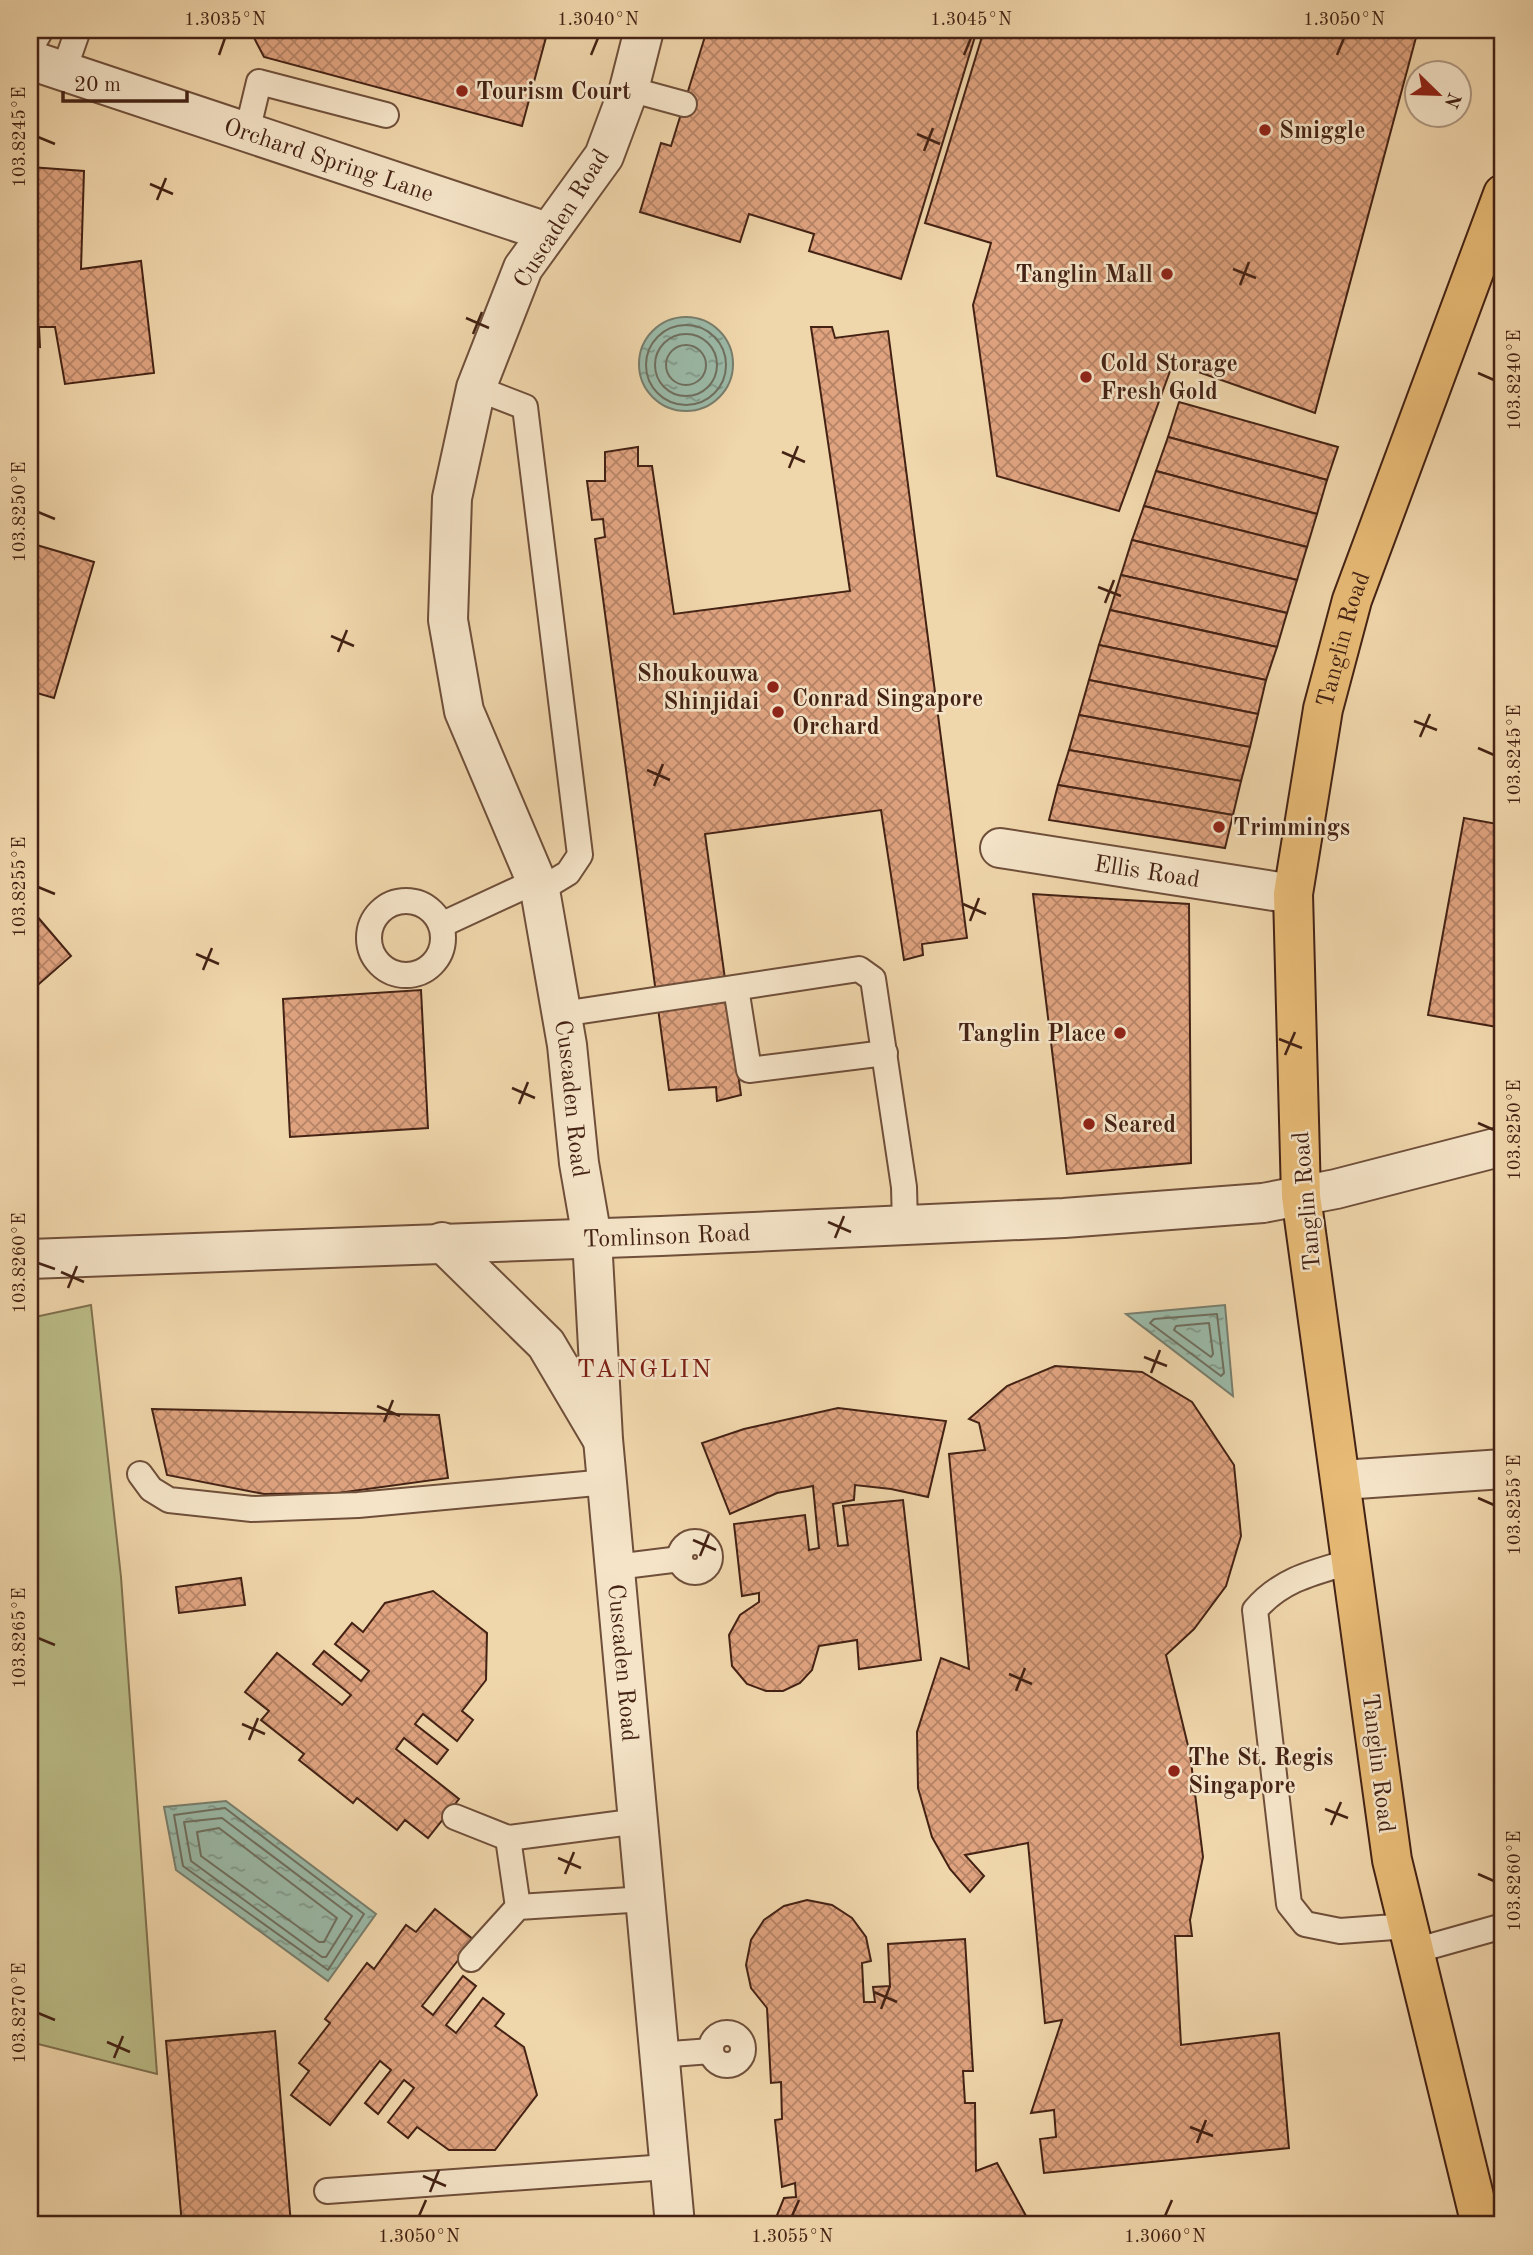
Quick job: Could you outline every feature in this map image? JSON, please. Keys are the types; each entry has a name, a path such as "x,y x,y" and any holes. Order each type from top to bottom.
{"main road":[{"name":"Tanglin Road","path":"1481,2225 1392,1860 1301,1196 1293,894 1323,709 1352,600 1503,194"}],"street":[{"name":"Cuscaden Road","path":"644,30 629,89 604,156 523,268 476,388 452,498 447,620 464,711 538,886 562,1014 579,1163 593,1238 603,1439 674,2225"},
{"name":"Orchard Spring Lane","path":"47,65 548,232"},
{"name":"Ellis Road","path":"1000,848 1293,894"},
{"name":"Tomlinson Road","path":"30,1259 161,1257 442,1242 1064,1218 1263,1203 1503,1146"},
{"path":"442,1242 546,1344 603,1439"},
{"path":"1342,1480 1503,1469"}],"lane":[{"path":"30,49 41,30"},
{"path":"47,65 78,30"},
{"path":"247,132 259,82 386,114"},
{"path":"629,89 684,104"},
{"path":"441,925 568,873 580,855 525,407 476,388"},
{"path":"562,1014 859,969 873,979 904,1186 905,1224"},
{"path":"736,988 749,1070 885,1053"},
{"path":"140,1474 151,1489 169,1500 251,1509 358,1505 607,1482"},
{"path":"615,1567 680,1559"},
{"path":"1353,1561 1294,1578 1268,1595 1255,1610 1289,1904 1305,1924 1340,1931 1411,1938 1503,1926"},
{"path":"455,1817 508,1838 639,1821"},
{"path":"508,1838 518,1907"},
{"path":"471,1959 518,1907 646,1899"},
{"path":"658,2055 711,2051"},
{"path":"327,2191 667,2167"}],"green space":[{"path":"91,1305 121,1577 157,2074 30,2042 30,1318"}],"water":[{"path":"686,317 704,321 719,331 729,346 733,364 729,382 719,397 704,407 686,411 668,407 653,397 643,382 639,364 643,346 653,331 668,321"},
{"path":"1225,1305 1233,1396 1126,1314"},
{"path":"226,1801 376,1914 328,1981 176,1870 164,1807"}],"building":[{"name":"Tourism Court","path":"250,30 548,30 522,126 264,57"},
{"path":"707,30 977,30 901,279 809,251 814,234 749,214 740,242 640,212 661,143 671,146"},
{"name":"Tanglin Mall","path":"984,30 1418,30 1410,60 1404,60 1404,82 1315,413 1173,363 1119,511 997,476 973,305 991,243 925,223"},
{"path":"30,167 84,171 81,269 141,261 154,373 65,384 55,327 39,327 40,347 30,345"},
{"name":"Conrad Singapore Orchard","path":"811,327 832,327 835,338 888,331 967,938 922,944 923,955 904,960 881,810 705,834 741,1095 717,1101 716,1087 669,1090 595,539 605,537 603,519 592,520 587,481 605,481 605,452 638,447 638,466 652,466 674,614 850,591"},
{"path":"1179,402 1338,447 1327,480 1168,437"},
{"path":"1168,437 1327,480 1317,514 1156,471"},
{"path":"1156,471 1317,514 1307,547 1144,506"},
{"path":"1144,506 1307,547 1297,580 1132,540"},
{"path":"1132,540 1297,580 1287,613 1121,575"},
{"path":"30,543 94,562 54,698 30,691"},
{"path":"1121,575 1287,613 1277,647 1110,610"},
{"path":"1110,610 1277,647 1266,680 1099,645"},
{"path":"1099,645 1266,680 1258,714 1089,680"},
{"path":"1089,680 1258,714 1250,747 1079,715"},
{"path":"1079,715 1250,747 1241,781 1069,750"},
{"path":"1069,750 1241,781 1233,815 1058,785"},
{"path":"1058,785 1233,815 1225,848 1049,820"},
{"path":"1464,818 1503,825 1503,1028 1428,1015"},
{"name":"Tanglin Place","path":"1033,894 1189,904 1191,1163 1067,1174"},
{"path":"30,908 71,956 31,991 30,989"},
{"path":"421,990 428,1128 290,1137 283,999"},
{"path":"1055,1366 1142,1372 1192,1402 1234,1465 1241,1536 1226,1586 1194,1629 1166,1655 1190,1754 1203,1857 1190,1920 1192,1936 1175,1936 1181,2045 1279,2033 1289,2148 1044,2173 1040,2139 1056,2137 1054,2110 1031,2113 1062,2020 1045,2023 1028,1843 965,1855 984,1876 970,1892 950,1869 932,1837 918,1788 917,1732 941,1658 969,1669 949,1454 985,1450 979,1423 969,1419 1007,1386"},
{"path":"838,1408 946,1421 928,1497 855,1485 854,1500 833,1504 838,1546 848,1545 843,1506 903,1500 921,1660 859,1669 857,1640 819,1646 812,1670 800,1683 783,1691 766,1691 747,1684 732,1666 729,1635 740,1615 759,1602 759,1593 742,1596 734,1524 805,1515 809,1550 819,1548 813,1486 777,1493 730,1514 702,1443 744,1429"},
{"path":"152,1409 439,1415 448,1478 338,1493 264,1494 167,1475"},
{"path":"241,1578 245,1605 179,1613 176,1587"},
{"path":"433,1591 487,1633 486,1680 462,1711 473,1720 457,1741 423,1714 415,1724 448,1750 437,1764 404,1738 396,1749 459,1799 428,1838 405,1820 397,1830 357,1798 353,1803 299,1760 304,1754 261,1720 269,1711 245,1692 277,1653 342,1705 351,1695 313,1664 324,1651 361,1681 369,1671 335,1644 352,1623 363,1632 385,1603"},
{"path":"807,1900 832,1905 852,1918 866,1937 871,1961 862,1963 864,2002 875,2002 873,1987 890,1986 888,1944 965,1939 973,2071 963,2071 965,2103 975,2103 976,2171 997,2163 1031,2225 773,2225 784,2198 796,2197 795,2183 782,2187 775,2120 782,2119 781,2082 771,2083 767,2008 751,1988 746,1965 751,1940 764,1920 784,1906"},
{"path":"435,1909 474,1940 422,2006 433,2015 463,1976 476,1986 446,2025 456,2033 483,1998 504,2014 495,2026 524,2047 537,2095 495,2150 449,2150 417,2127 408,2138 388,2122 414,2088 404,2080 378,2114 365,2103 391,2070 380,2061 330,2125 291,2095 309,2071 299,2063 330,2023 325,2019 367,1963 374,1969 406,1925 416,1932"},
{"path":"275,2031 291,2225 182,2225 166,2041"}],"place":[{"name":"Tourism Court","path":"462,91"},
{"name":"Smiggle","path":"1265,130"},
{"name":"Tanglin Mall","path":"1167,274"},
{"name":"Cold Storage Fresh Gold","path":"1086,377"},
{"name":"Shoukouwa Shinjidai","path":"773,687"},
{"name":"Conrad Singapore Orchard","path":"778,712"},
{"name":"Trimmings","path":"1219,827"},
{"name":"Tanglin Place","path":"1120,1033"},
{"name":"Seared","path":"1089,1124"},
{"name":"The St. Regis Singapore","path":"1174,1771"}],"district":[{"name":"TANGLIN","path":"645,1368"}]}
